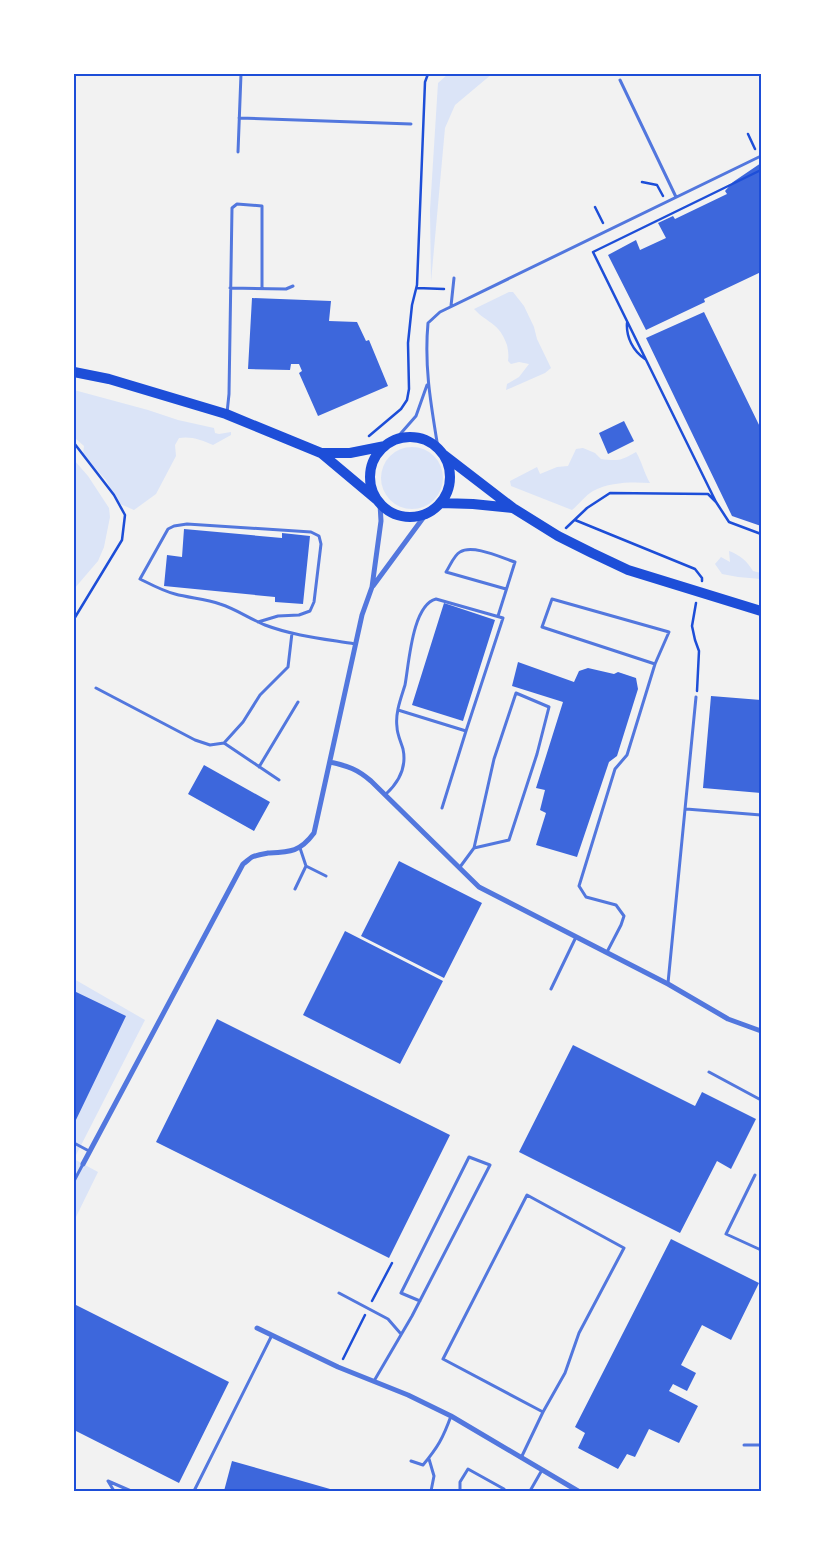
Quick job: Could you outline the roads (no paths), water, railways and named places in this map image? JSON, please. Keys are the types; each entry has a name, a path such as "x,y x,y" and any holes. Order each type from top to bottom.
{"main road":[{"path":"74,372 109,379 226,414 321,453 390,512 406,517 426,514 441,503 447,493 450,478 449,466 441,452"},
{"path":"321,453 350,453 408,437 426,440 513,508 558,536 628,570 761,611"},
{"path":"379,502 372,491 370,472 380,451 390,443"},
{"path":"441,503 513,508"}],"street":[{"path":"83,1164 242,864 252,857 263,854 290,852 300,848 314,833 362,615 372,587 380,528 379,502"},
{"path":"372,587 426,514"},
{"path":"330,762 352,767 360,772 386,794 479,886 668,984 728,1019 761,1030"},
{"path":"257,1328 338,1367 408,1395 451,1416 578,1491"}],"lane":[{"path":"238,152 241,74"},
{"path":"620,80 676,197"},
{"path":"239,118 411,124"},
{"path":"441,452 428,384 426,345 428,323 440,312 451,306 761,156"},
{"path":"226,414 229,394 232,208 237,204 262,206 262,288"},
{"path":"451,306 454,278"},
{"path":"230,288 286,289 293,286"},
{"path":"390,443 416,416 428,384"},
{"path":"258,622 278,616 299,615 310,611 314,602 321,544 319,536 311,532 187,524 168,529 140,579 175,594 220,604 258,622 292,633 356,644"},
{"path":"498,616 515,562 472,549 460,551 446,572 506,589"},
{"path":"386,794 399,779 403,766 404,754 396,728 414,630 422,610 427,604 436,599 503,618 442,808"},
{"path":"607,952 624,916 616,905 586,897 579,886 615,769 627,755 655,664 670,632 552,599 542,627 655,664"},
{"path":"96,688 195,740 210,745 224,742 243,722 260,695 288,667 292,633"},
{"path":"460,867 474,848 494,759 516,692 549,707 537,754 509,840 474,848"},
{"path":"668,984 696,697"},
{"path":"259,767 298,702"},
{"path":"398,710 466,731"},
{"path":"224,742 279,780"},
{"path":"686,809 761,815"},
{"path":"295,889 306,866 300,848"},
{"path":"306,866 326,876"},
{"path":"551,989 576,936"},
{"path":"709,1072 761,1100"},
{"path":"74,1143 89,1151"},
{"path":"374,1381 420,1301 490,1165 469,1156 401,1293 420,1301"},
{"path":"74,1182 83,1164"},
{"path":"755,1174 726,1234 761,1250"},
{"path":"520,1458 565,1373 580,1333 624,1248 526,1195 443,1359 543,1412"},
{"path":"339,1293 388,1319 401,1334"},
{"path":"194,1491 272,1335"},
{"path":"411,1461 423,1465 444,1436 451,1416"},
{"path":"744,1445 761,1445"},
{"path":"429,1458 434,1476 431,1491"},
{"path":"460,1491 460,1482 468,1469 504,1489 503,1491"},
{"path":"530,1491 542,1470"},
{"path":"114,1491 108,1481 131,1491"}]}
